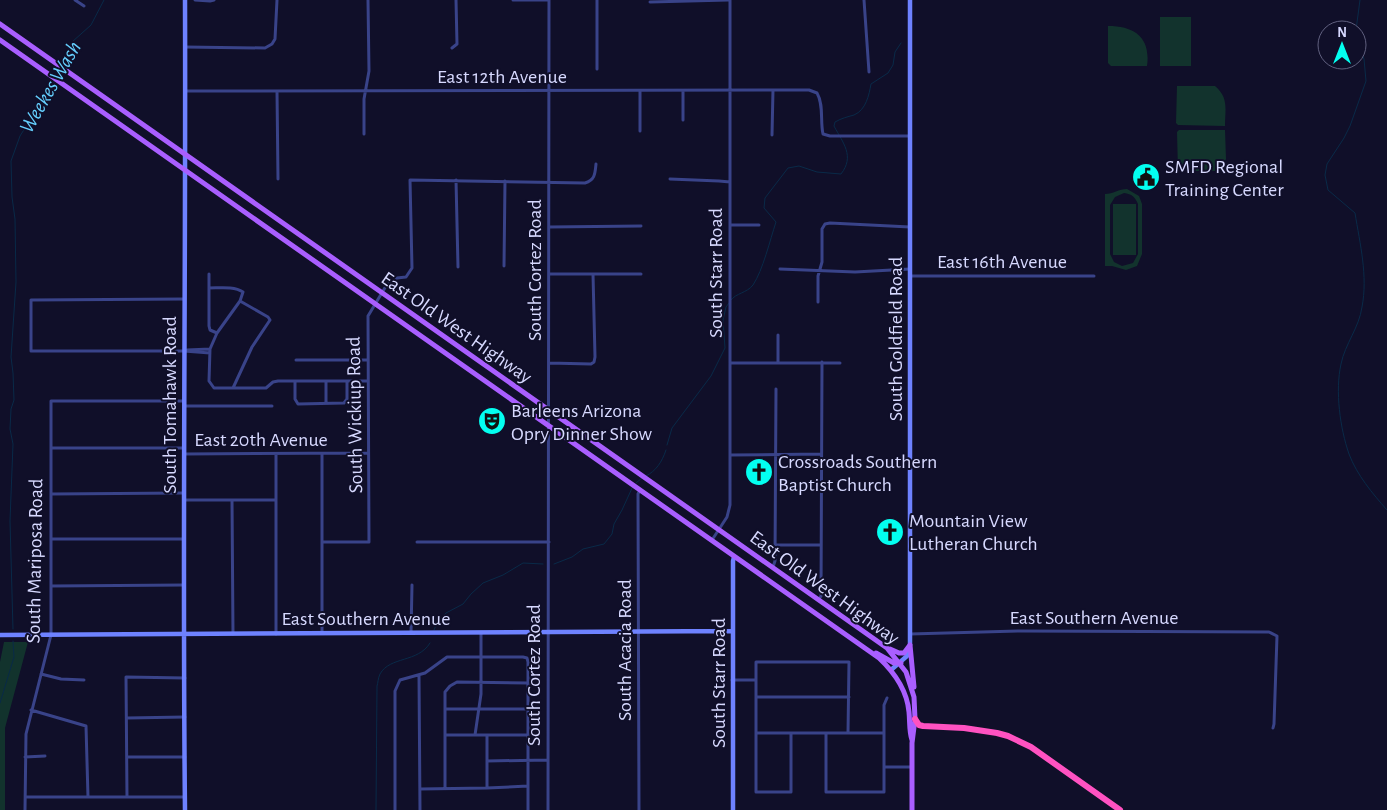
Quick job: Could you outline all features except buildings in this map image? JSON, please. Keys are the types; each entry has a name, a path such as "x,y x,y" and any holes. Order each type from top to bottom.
{"highway":[{"path":"915,718 923,726 978,729 997,732 1013,738 1036,751 1120,810"}],"main road":[{"name":"South Tomahawk Road","path":"185,0 185,810"},
{"name":"South Goldfield Road","path":"891,670 907,656 910,645 910,0"},
{"name":"East Old West Highway","path":"0,24 887,648 900,663 909,680 914,697 915,718 912,743"},
{"path":"11,48 18,37"},
{"name":"East Old West Highway","path":"0,40 879,658 891,670 901,686 908,704 912,743"},
{"name":"South Starr Road","path":"733,810 732,631 734,557"},
{"name":"East Southern Avenue","path":"0,635 732,631"},
{"path":"857,643 894,663 900,663"},
{"path":"887,648 901,653 907,651 910,645"},
{"path":"910,645 914,697"},
{"path":"912,743 912,810"}],"street":[{"path":"75,0 84,6"},
{"path":"195,0 214,0"},
{"path":"186,47 265,48 276,39 277,0"},
{"path":"364,134 369,71 368,0"},
{"path":"452,48 457,44 456,0"},
{"path":"513,0 548,0"},
{"name":"South Cortez Road","path":"548,0 548,810"},
{"path":"597,0 597,68"},
{"path":"650,2 729,0"},
{"name":"South Starr Road","path":"711,540 727,517 730,509 729,0"},
{"path":"864,0 869,72"},
{"name":"East 12th Avenue","path":"186,91 548,90 640,92 809,90 817,93 820,98 823,134 830,136 910,136"},
{"path":"772,135 773,90"},
{"path":"277,91 278,179"},
{"path":"683,91 683,120"},
{"path":"640,92 640,131"},
{"path":"458,267 456,180 585,183 592,181 595,176 596,164"},
{"path":"670,179 730,182"},
{"name":"South Wickiup Road","path":"322,542 369,542 368,316 391,282 406,277 412,268 410,180 456,180"},
{"path":"504,266 505,181"},
{"path":"730,224 759,225"},
{"path":"818,302 818,276 822,262 822,229 825,224 910,227"},
{"path":"549,227 641,226"},
{"name":"East 16th Avenue","path":"780,269 854,272 910,269"},
{"path":"210,274 209,326 210,330 217,334"},
{"path":"549,274 641,274"},
{"path":"549,363 591,364 594,362 592,274"},
{"name":"East 16th Avenue","path":"910,276 1094,276"},
{"path":"209,288 240,289 243,292 240,301 217,334 210,351 209,381 212,387 266,388 273,382 278,381 368,381"},
{"path":"184,299 31,300 31,351 210,351"},
{"path":"233,388 252,347 270,320 240,301"},
{"path":"778,335 778,363"},
{"path":"296,360 368,360"},
{"path":"819,599 821,596 822,362"},
{"path":"730,363 840,363"},
{"path":"295,381 294,399 296,403 344,403 347,399 347,381"},
{"path":"326,381 326,403"},
{"path":"773,568 776,545 776,390"},
{"name":"South Mariposa Road","path":"26,810 26,734 51,635 51,401 184,403"},
{"path":"184,403 272,406"},
{"name":"East 20th Avenue","path":"51,448 184,448"},
{"name":"East 20th Avenue","path":"184,454 368,453"},
{"path":"276,454 276,634"},
{"path":"322,454 322,633"},
{"path":"730,455 821,454"},
{"name":"South Acacia Road","path":"635,487 638,494 639,810"},
{"path":"51,494 184,493"},
{"path":"184,500 276,500"},
{"path":"232,500 233,634"},
{"path":"52,540 184,539"},
{"path":"417,542 549,542"},
{"path":"776,545 821,545"},
{"path":"51,586 184,585"},
{"path":"411,633 412,585"},
{"name":"East Southern Avenue","path":"910,634 1039,631 1269,632 1277,636 1273,728"},
{"path":"474,735 481,682 481,633"},
{"path":"395,810 395,691 398,683 404,678 425,673 447,657 527,658 528,810"},
{"path":"791,733 791,792 756,792 756,662 849,662 848,733"},
{"path":"41,674 61,679 84,680"},
{"path":"419,675 420,810"},
{"path":"127,797 126,678 185,678"},
{"path":"732,680 756,680"},
{"path":"445,788 445,692 457,682 528,683"},
{"path":"756,697 848,697"},
{"path":"826,733 826,792 884,792 883,733 884,705 887,698"},
{"path":"445,709 528,709"},
{"path":"31,710 86,726 88,797"},
{"path":"127,718 185,717"},
{"path":"756,733 883,733"},
{"path":"445,735 528,734"},
{"path":"487,735 487,788"},
{"path":"25,756 45,756"},
{"path":"127,757 185,757"},
{"path":"487,760 548,760"},
{"path":"884,767 912,767"},
{"path":"420,789 528,786"},
{"path":"25,797 185,796"}],"green space":[{"path":"1160,17 1191,17 1191,66 1160,66"},
{"path":"1108,26 1126,28 1133,31 1144,41 1148,56 1147,66 1111,66 1108,63"},
{"path":"1177,86 1215,86 1224,99 1226,109 1225,126 1178,125 1176,123"},
{"path":"1179,130 1225,130 1226,159 1221,168 1218,171 1178,171 1177,132"},
{"path":"1124,189 1139,196 1142,204 1142,254 1137,266 1126,270 1105,266 1105,194","holes":["1127,193 1133,196 1138,204 1138,254 1133,263 1122,266 1114,262 1110,254 1110,205 1115,197"]},
{"path":"1113,204 1136,204 1136,255 1113,255"},
{"path":"4,642 28,642 5,728 5,810 0,810 0,662"}],"waterway":[{"name":"Weekes Wash","path":"64,66 72,42 91,25 104,0"},
{"path":"1357,20 1360,0"},
{"path":"731,300 753,285 766,255 776,222 764,208 765,198 788,168 799,166 817,172 841,174 847,161 847,155 844,144 834,126 835,122 854,115 861,110 868,97 871,84 888,73 893,65 895,52 901,43"},
{"name":"Weekes Wash","path":"57,77 62,70"},
{"path":"1365,70 1366,81 1350,126 1327,164 1325,175 1328,190 1355,213 1364,272 1362,307 1341,364 1339,375 1339,409 1343,433 1352,462 1365,483 1387,510"},
{"name":"Weekes Wash","path":"13,629 10,521 13,444 10,429 11,409 14,400 11,357 16,282 15,219 11,161 20,136 55,80"},
{"path":"667,445 672,428 711,376 725,348 723,320 729,303"},
{"path":"646,476 658,466 666,450"},
{"path":"636,483 642,478"},
{"path":"554,564 572,557 583,549 604,544 612,534 614,524 633,486"},
{"path":"434,630 437,623 446,613 463,604 483,583 503,575 523,563 543,564"},
{"name":"Weekes Wash","path":"0,703 14,657 13,641"},
{"path":"376,810 377,686 379,676 390,664 419,654 430,643"}],"place":[{"name":"SMFD Regional Training Center","path":"1146,177"},
{"name":"Barleens Arizona Opry Dinner Show","path":"492,421"},
{"name":"Crossroads Southern Baptist Church","path":"759,472"},
{"name":"Mountain View Lutheran Church","path":"890,532"}]}
